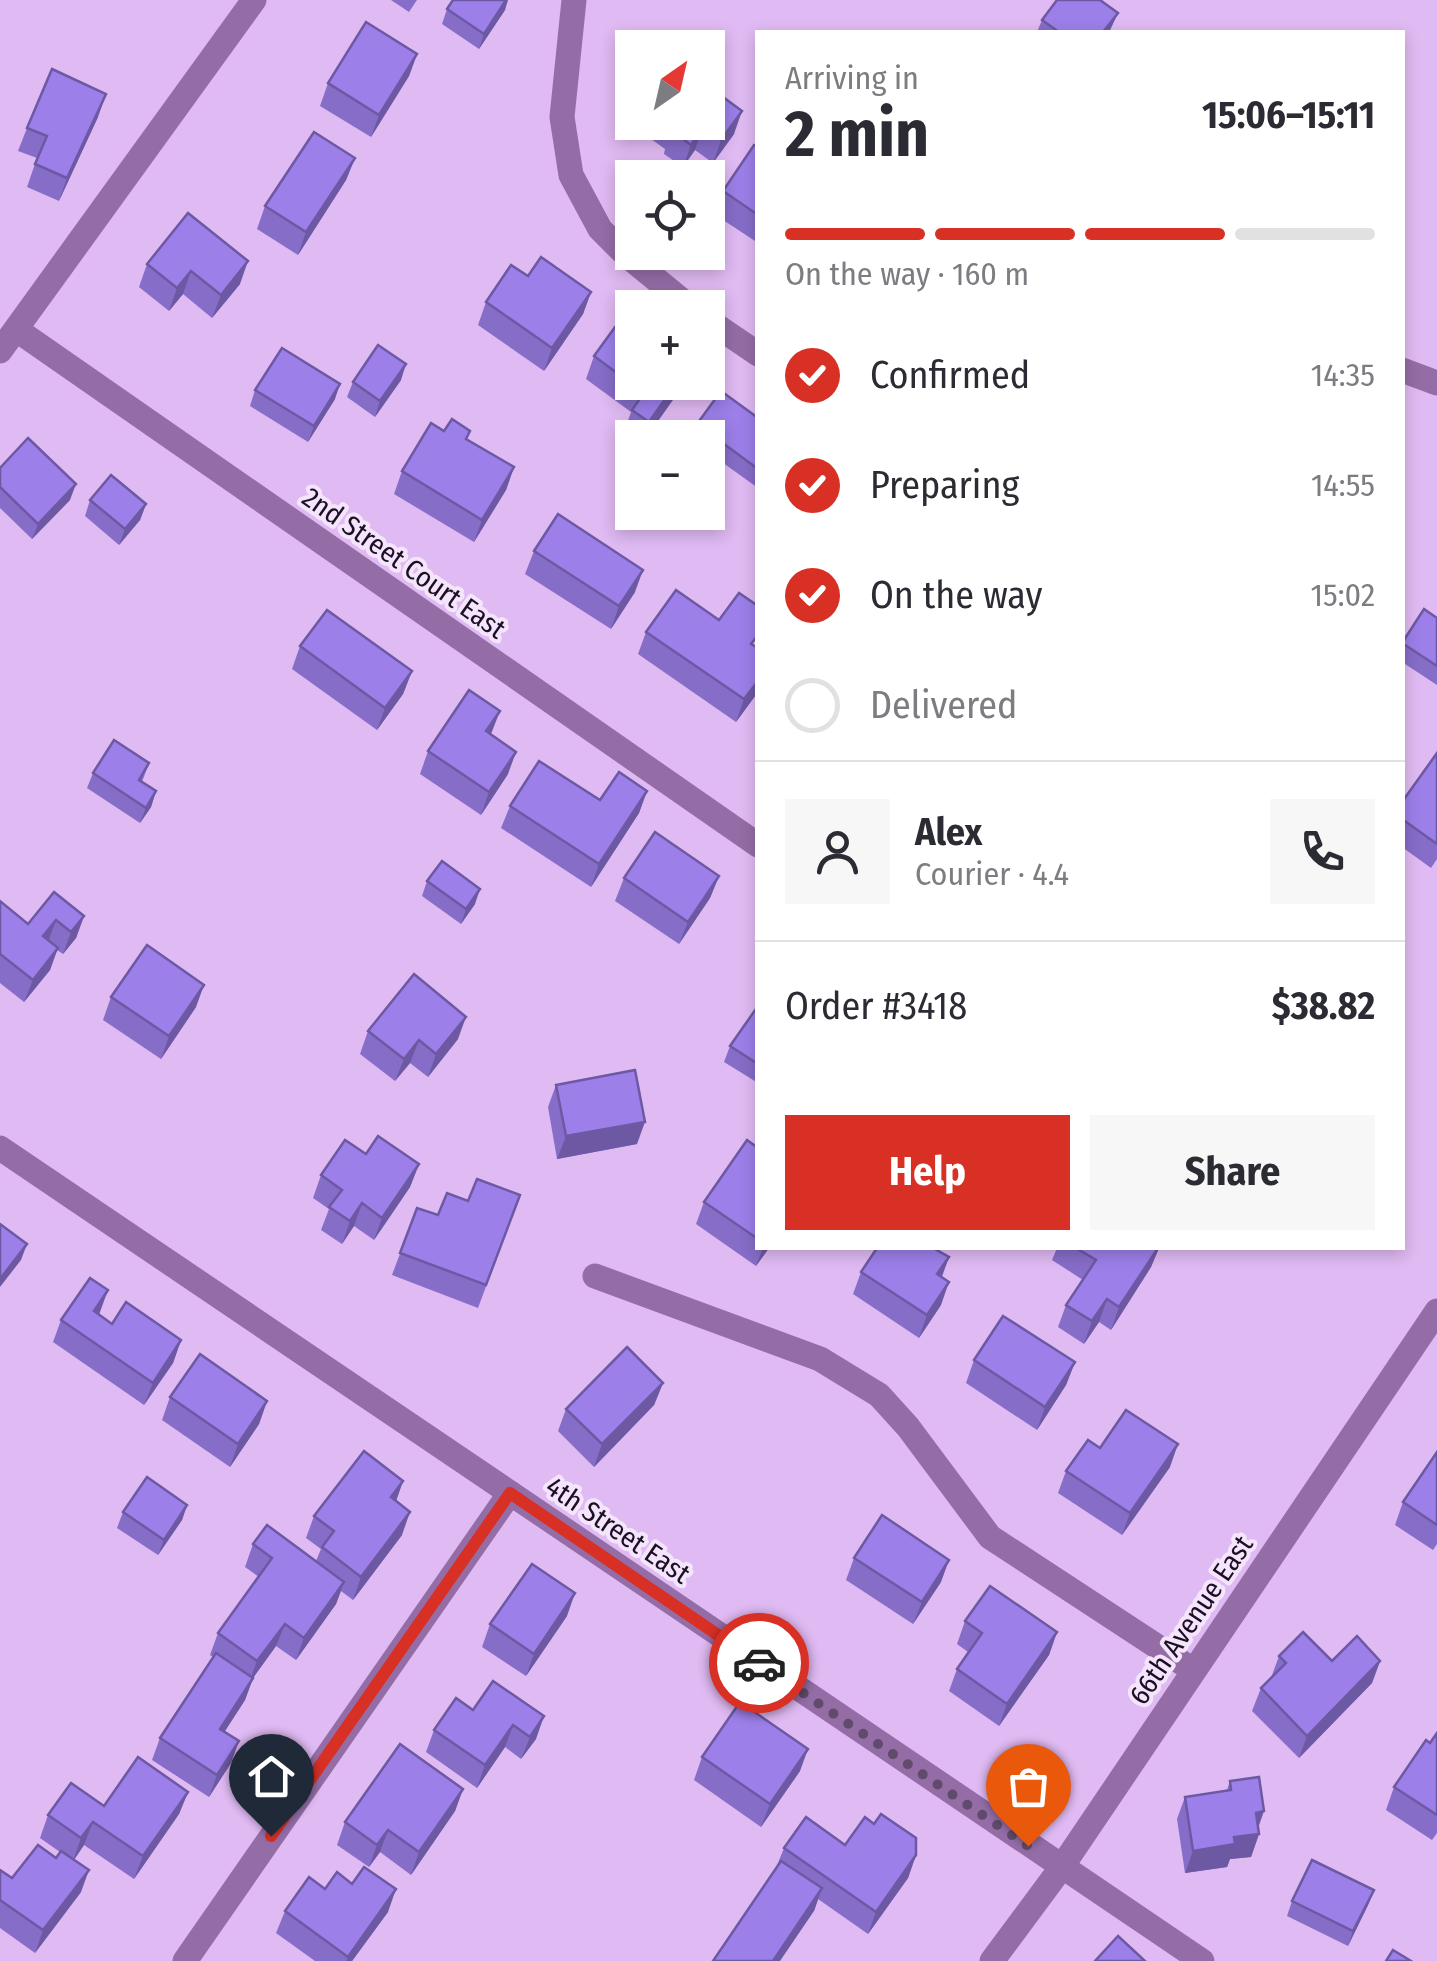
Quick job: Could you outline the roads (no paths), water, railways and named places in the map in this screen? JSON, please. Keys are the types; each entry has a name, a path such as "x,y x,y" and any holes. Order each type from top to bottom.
{"street":[{"path":"0,351 254,0"},
{"path":"574,0 562,117 571,174 600,228 669,290"},
{"name":"2nd Street Court East","path":"16,330 755,844"},
{"path":"725,332 755,352"},
{"path":"1405,371 1437,382"},
{"name":"4th Street East","path":"0,1148 1202,1961"},
{"path":"595,1276 820,1359 851,1376 879,1395 908,1428 990,1538 1192,1670"},
{"name":"66th Avenue East","path":"992,1961 1061,1868 1437,1310"},
{"path":"184,1961 510,1493"}]}
